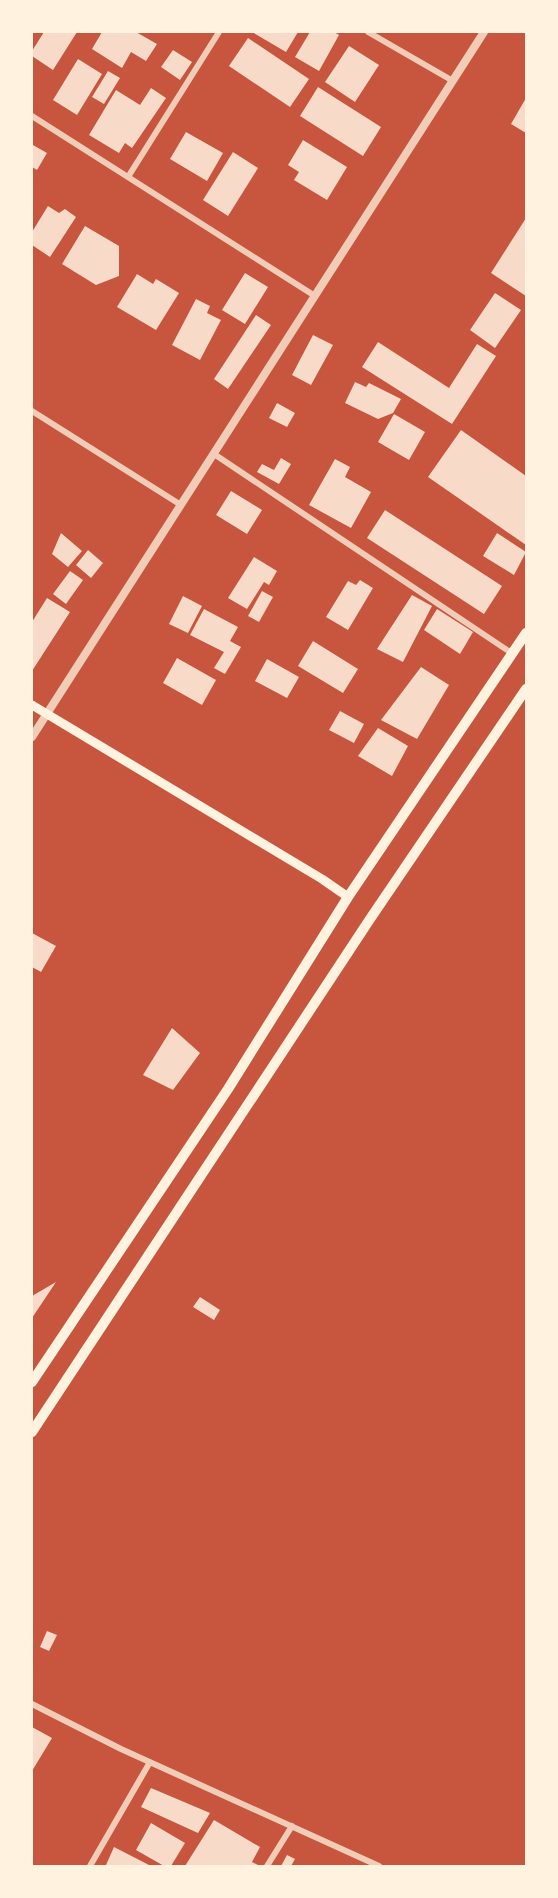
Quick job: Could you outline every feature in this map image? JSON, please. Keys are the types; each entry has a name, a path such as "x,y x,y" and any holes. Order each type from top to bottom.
{"highway":[{"path":"32,1382 221,1099 348,897 526,633"},
{"path":"32,1432 370,919 526,689"}],"main road":[{"path":"32,705 322,879 348,897"}],"street":[{"path":"128,177 219,32"},
{"path":"368,32 453,81"},
{"path":"32,737 484,32"},
{"path":"32,116 315,296"},
{"path":"32,411 182,505"},
{"path":"214,454 513,654"},
{"path":"32,1704 150,1762 379,1866"},
{"path":"90,1866 150,1762"},
{"path":"267,1866 292,1826"}],"building":[{"path":"44,32 77,32 53,70 32,56 32,51"},
{"path":"102,32 136,32 157,44 146,61 131,52 122,68 92,49"},
{"path":"252,32 298,32 286,52"},
{"path":"310,32 334,32 339,35 319,71 295,57"},
{"path":"248,38 309,79 290,107 229,66"},
{"path":"349,46 379,65 355,102 325,82"},
{"path":"173,50 192,62 180,80 161,67"},
{"path":"78,59 102,74 77,115 53,100"},
{"path":"108,71 120,78 104,104 92,97"},
{"path":"318,87 381,127 363,156 300,116"},
{"path":"151,88 166,98 132,148 125,143 119,153 89,135 116,90 140,105"},
{"path":"526,98 526,133 511,124"},
{"path":"186,132 223,153 207,181 170,159"},
{"path":"303,140 347,167 327,200 294,180 299,172 288,165"},
{"path":"33,145 47,153 37,170 32,167"},
{"path":"233,152 258,168 228,216 203,200"},
{"path":"48,206 59,213 65,209 76,217 50,257 32,245 32,232"},
{"path":"526,218 526,296 491,273"},
{"path":"85,226 119,246 119,276 96,285 62,264"},
{"path":"245,273 268,287 245,324 222,310"},
{"path":"137,274 153,284 156,279 179,293 156,330 117,307"},
{"path":"495,293 521,310 495,348 470,330"},
{"path":"196,299 210,306 207,313 221,320 200,360 172,345"},
{"path":"256,315 271,325 228,389 214,379"},
{"path":"313,335 333,345 311,385 292,375"},
{"path":"378,342 449,388 477,344 496,356 452,424 362,367"},
{"path":"355,382 366,387 369,383 401,399 393,413 378,419 345,403"},
{"path":"277,403 295,413 287,427 269,418"},
{"path":"394,414 425,432 409,460 378,442"},
{"path":"461,430 526,476 526,545 428,477"},
{"path":"281,458 291,464 279,484 257,472 262,464 274,470"},
{"path":"335,459 350,467 345,477 371,492 351,528 309,505"},
{"path":"231,491 262,510 247,534 216,515"},
{"path":"385,510 502,586 484,614 367,538"},
{"path":"61,533 82,551 68,567 52,554"},
{"path":"497,533 526,552 514,575 483,556"},
{"path":"88,550 103,563 91,578 76,565"},
{"path":"254,557 277,571 269,585 264,582 247,609 228,598"},
{"path":"70,571 83,580 66,604 53,594"},
{"path":"360,580 373,588 348,630 326,617 348,581 356,585"},
{"path":"262,591 273,597 259,622 248,616"},
{"path":"412,595 432,606 403,662 377,649"},
{"path":"183,596 202,606 188,633 169,624"},
{"path":"47,598 70,612 32,671 32,622"},
{"path":"204,609 238,627 230,641 241,647 225,674 214,668 224,652 190,635"},
{"path":"437,609 473,632 460,654 424,630"},
{"path":"313,641 358,669 343,693 298,666"},
{"path":"177,658 216,680 202,705 163,683"},
{"path":"267,659 299,677 287,698 255,681"},
{"path":"421,667 449,685 417,739 381,720"},
{"path":"340,711 364,724 354,743 329,730"},
{"path":"378,728 408,746 392,776 358,756"},
{"path":"32,933 56,946 41,972 32,967"},
{"path":"172,1028 200,1053 173,1090 143,1075"},
{"path":"56,1282 32,1318 32,1296"},
{"path":"200,1297 220,1310 214,1320 193,1307"},
{"path":"47,1631 57,1635 49,1651 40,1647"},
{"path":"32,1727 52,1738 32,1771"},
{"path":"151,1788 210,1813 198,1833 141,1807"},
{"path":"214,1820 260,1847 252,1862 260,1866 185,1866"},
{"path":"151,1823 185,1843 171,1866 164,1866 136,1850"},
{"path":"114,1847 151,1866 106,1865"},
{"path":"287,1855 295,1859 291,1866 281,1866"}]}
